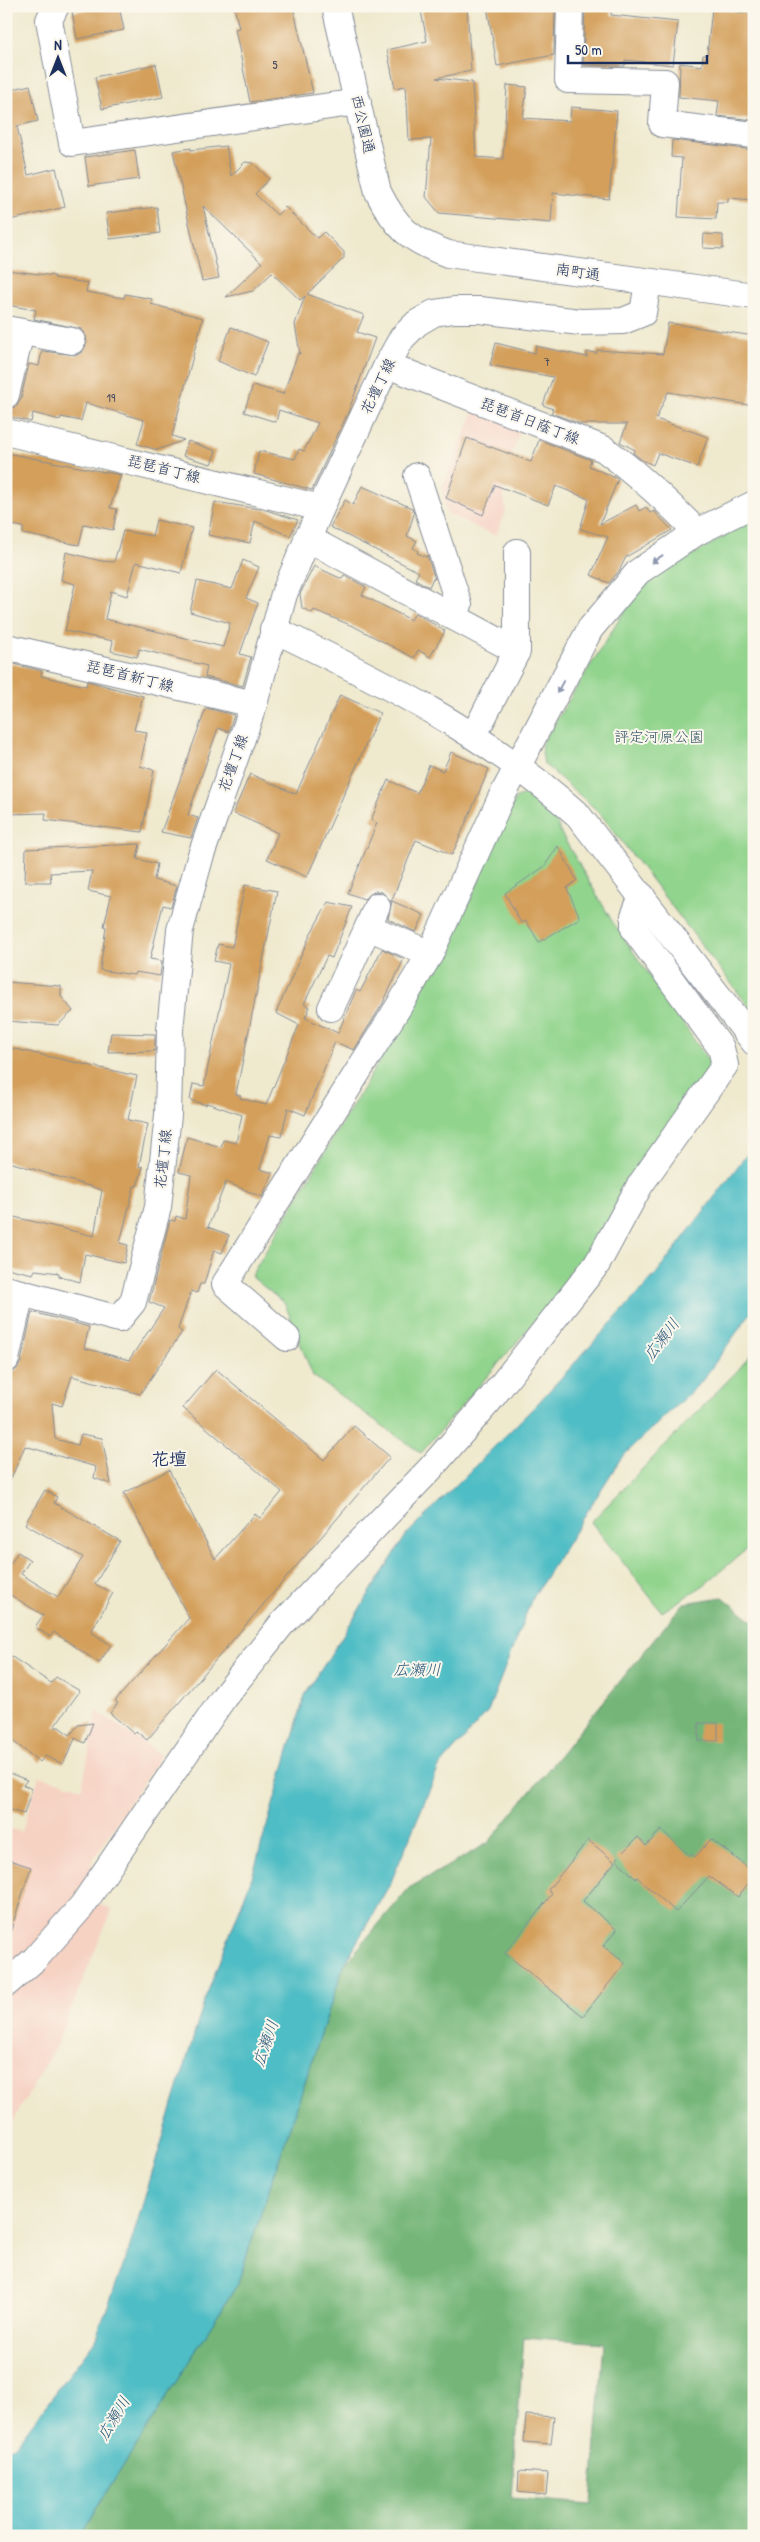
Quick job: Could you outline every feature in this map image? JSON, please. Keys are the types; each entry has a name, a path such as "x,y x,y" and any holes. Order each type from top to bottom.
{"street":[{"path":"56,6 49,20 72,143 358,102"},
{"name":"西公園通","path":"335,6 378,192 389,215 407,235"},
{"path":"570,6 568,80 665,82 662,124 754,135"},
{"name":"南町通","path":"407,235 417,242 448,254 754,296"},
{"name":"花壇丁線","path":"6,1359 14,1291 119,1319 133,1302 158,1207 168,1115 170,1030 180,930 200,858 254,704 284,594 307,538 387,365 402,338 417,323 434,314 454,310 480,310 580,322 623,321 643,313 648,282"},
{"path":"6,395 14,330 72,341"},
{"name":"琵琶首日蔭丁線","path":"387,365 604,450 662,496 697,532"},
{"name":"琵琶首丁線","path":"6,432 321,508"},
{"path":"417,476 459,605 454,617"},
{"path":"287,1338 225,1284 430,954 518,766 590,629 638,572 697,532 754,504"},
{"path":"307,538 517,651"},
{"path":"474,735 517,651 517,552"},
{"path":"273,629 374,678 474,735 518,766 578,815 754,1042"},
{"name":"琵琶首新丁線","path":"6,647 254,704"},
{"path":"6,1984 35,1959 82,1906 224,1697 281,1625 431,1468 489,1401 597,1264 640,1185 725,1065 720,1048 634,929 634,916 642,896"},
{"path":"331,1008 373,916 430,954"}],"shaded area":[{"path":"476,407 522,425 501,483 506,511 496,536 446,513 442,487"},
{"path":"97,1711 161,1755 89,1866 106,1859 24,1958 6,1970 6,1828 22,1832 39,1776 82,1788"},
{"path":"94,1903 112,1909 57,2043 15,2118 6,2128 6,1990 21,1982 71,1939"}],"green space":[{"name":"評定河原公園","path":"754,519 754,1013 599,812 544,764 541,745 640,586"},
{"path":"537,791 546,799 562,835 612,921 712,1066 592,1255 421,1453 313,1376 285,1304 251,1276 456,932 516,798"},
{"path":"754,1351 754,1543 704,1585 662,1612 591,1522 738,1370"},
{"path":"723,1597 754,1622 754,2536 79,2536 237,2285 344,1965 409,1888 488,1843 684,1603","holes":["524,2337 604,2343 591,2504 512,2498"]}],"water":[{"name":"広瀬川","path":"754,1145 754,1308 702,1381 621,1458 531,1601 488,1711 439,1767 391,1882 344,1965 237,2285 79,2536 6,2536 6,2449 15,2446 94,2342 127,2256 205,1999 252,1877 305,1695 407,1534 538,1403 656,1274"}],"building":[{"path":"104,6 119,6 124,30 77,39 72,12"},
{"path":"234,6 293,6 313,93 250,102 235,29 239,28"},
{"path":"420,6 467,6 471,71 436,78 472,82 476,157 503,159 507,85 527,87 523,118 570,121 571,107 617,111 609,199 553,193 551,223 439,213 426,197 431,139 409,140 406,86 395,88 387,50 427,41"},
{"path":"487,6 555,6 554,55 497,66"},
{"path":"585,6 612,6 611,15 678,22 673,65 625,60 625,66 583,65"},
{"path":"712,8 754,14 754,120 717,116 719,101 679,97 680,63 702,66 703,55 707,55"},
{"path":"156,64 163,97 102,109 95,77"},
{"path":"30,85 38,121 17,126 28,175 56,168 65,207 6,221 6,91"},
{"path":"672,140 754,150 754,200 728,198 728,202 717,202 716,219 678,217 682,158 671,157"},
{"path":"226,146 231,176 245,162 253,163 269,179 255,194 277,215 285,207 317,238 324,232 344,252 344,258 307,294 364,315 357,332 375,338 349,410 312,490 254,474 259,451 295,459 299,449 304,451 318,423 279,410 276,422 244,412 253,385 283,394 298,353 300,354 295,324 305,296 300,300 272,273 253,291 226,297 262,263 203,206 219,278 202,281 173,151"},
{"path":"135,150 139,179 89,186 85,157"},
{"path":"157,207 160,233 110,239 106,213"},
{"path":"704,234 723,235 723,249 703,248"},
{"path":"6,270 55,276 54,278 88,283 86,292 124,298 125,294 152,299 151,304 203,318 172,436 184,440 157,450 137,444 144,420 86,403 81,421 61,417 60,420 33,413 31,422 11,417 12,410 10,409 17,406 21,398 29,364 39,366 42,351 77,355 83,351 87,343 86,336 81,329 34,319 36,310 6,305"},
{"path":"668,323 754,336 754,374 749,405 668,392 656,419 708,437 697,467 658,453 653,465 642,460 633,453 635,450 620,442 627,424 581,424 551,413 553,409 543,405 553,377 490,365 496,343 535,353 536,346 587,357 587,352 597,353 597,350 663,354"},
{"path":"231,327 268,342 254,377 218,361"},
{"path":"467,438 531,462 539,440 591,460 589,466 618,479 600,524 636,505 639,511 646,507 650,513 654,511 672,530 626,557 619,571 609,583 591,575 608,537 580,529 589,499 556,486 548,505 495,485 483,515 446,498"},
{"path":"188,441 216,451 211,464 183,456"},
{"path":"6,453 121,475 110,508 117,509 113,530 84,524 79,545 23,534 23,527 6,524"},
{"path":"362,486 412,508 414,514 407,536 417,541 413,548 418,551 417,553 426,557 427,555 435,579 433,578 429,587 415,579 419,572 330,527 345,500 353,505"},
{"path":"215,502 266,510 298,520 290,536 255,521 250,543 208,535"},
{"path":"156,520 192,528 181,573 136,562 127,596 111,591 105,619 223,647 230,623 190,612 197,581 232,589 243,560 259,567 246,598 258,603 240,654 251,657 243,686 205,677 207,666 139,649 137,657 111,651 113,641 65,631 75,584 61,580 66,552 101,561 114,562 123,531 152,536"},
{"path":"314,566 342,579 344,575 366,587 362,595 411,620 415,613 445,631 430,657 418,650 414,658 355,627 314,610 312,613 302,608 300,594"},
{"path":"6,662 42,671 41,676 86,686 87,681 143,696 134,730 147,732 140,766 154,770 142,832 45,820 46,813 6,814"},
{"path":"340,695 380,713 307,877 267,859 278,833 233,813 250,774 296,794"},
{"path":"206,708 234,715 228,732 218,728 188,815 198,818 191,838 161,832"},
{"path":"451,752 489,769 452,855 416,840 391,902 382,892 375,891 364,899 348,893 377,823 371,820 388,780 417,793 429,765 443,771"},
{"path":"140,844 137,859 157,864 154,880 177,886 171,907 163,905 150,959 162,961 160,976 135,972 134,975 100,970 106,927 104,926 111,896 88,891 92,871 50,873 51,882 25,882 26,849"},
{"path":"558,846 577,880 567,888 580,918 539,942 526,921 521,923 505,893 544,867"},
{"path":"245,885 277,891 236,1094 241,1096 240,1098 266,1105 299,1025 276,1013 311,933 328,902 352,907 332,958 327,956 304,1004 310,1007 305,1018 338,1033 356,990 360,992 382,949 404,959 383,1003 354,1050 335,1042 305,1115 288,1108 281,1137 270,1135 260,1169 273,1173 262,1197 226,1182 208,1227 229,1235 222,1253 214,1250 204,1284 200,1284 197,1293 191,1291 178,1329 182,1332 140,1394 72,1376 62,1406 52,1403 55,1439 78,1445 81,1434 102,1438 111,1484 94,1478 96,1467 25,1446 6,1490 6,1398 11,1373 17,1369 21,1362 32,1312 89,1327 84,1348 129,1360 164,1308 149,1302 170,1220 175,1221 176,1216 185,1219 191,1175 179,1172 187,1137 221,1147 223,1140 236,1143 242,1115 207,1103 206,1105 190,1100 193,1084 204,1086 229,964 214,961 218,944 232,947"},
{"path":"392,901 424,915 416,932 388,919"},
{"path":"6,982 61,986 61,996 73,1011 58,1025 6,1021"},
{"path":"111,1033 155,1034 155,1051 108,1052"},
{"path":"6,1047 137,1076 128,1120 148,1124 139,1166 143,1167 137,1186 134,1186 120,1243 128,1245 124,1263 85,1254 80,1282 59,1276 59,1273 35,1270 33,1274 6,1268 6,1215 94,1236 102,1190 6,1161"},
{"path":"216,1369 324,1460 354,1426 390,1457 147,1740 136,1731 134,1734 110,1713 118,1703 115,1701 189,1618 124,1493 169,1470 215,1559 255,1514 260,1518 282,1492 183,1408"},
{"path":"45,1490 57,1497 54,1503 120,1541 95,1584 113,1593 91,1632 111,1645 99,1663 54,1632 50,1637 35,1627 43,1615 9,1594 6,1598 6,1565 9,1566 18,1552 30,1560 21,1574 58,1597 83,1557 25,1524"},
{"path":"6,1653 51,1683 56,1677 80,1691 54,1727 59,1727 70,1735 78,1725 93,1723 85,1743 73,1737 75,1739 63,1764 45,1756 40,1762 6,1736"},
{"path":"699,1723 718,1723 718,1741 699,1741"},
{"path":"6,1772 27,1780 23,1785 32,1789 24,1814 6,1809"},
{"path":"661,1830 690,1856 692,1854 695,1857 711,1839 754,1872 754,1875 738,1897 709,1876 676,1912 637,1877 636,1879 616,1859 638,1837 646,1846"},
{"path":"588,1840 615,1862 583,1901 617,1930 603,1946 625,1963 583,2016 505,1953 552,1894 548,1890"},
{"path":"6,1859 31,1867 9,1936 6,1936"},
{"path":"526,2415 554,2417 551,2444 524,2442"},
{"path":"519,2471 548,2473 546,2495 518,2492"}],"district":[{"name":"花壇","path":"169,1459"}]}
